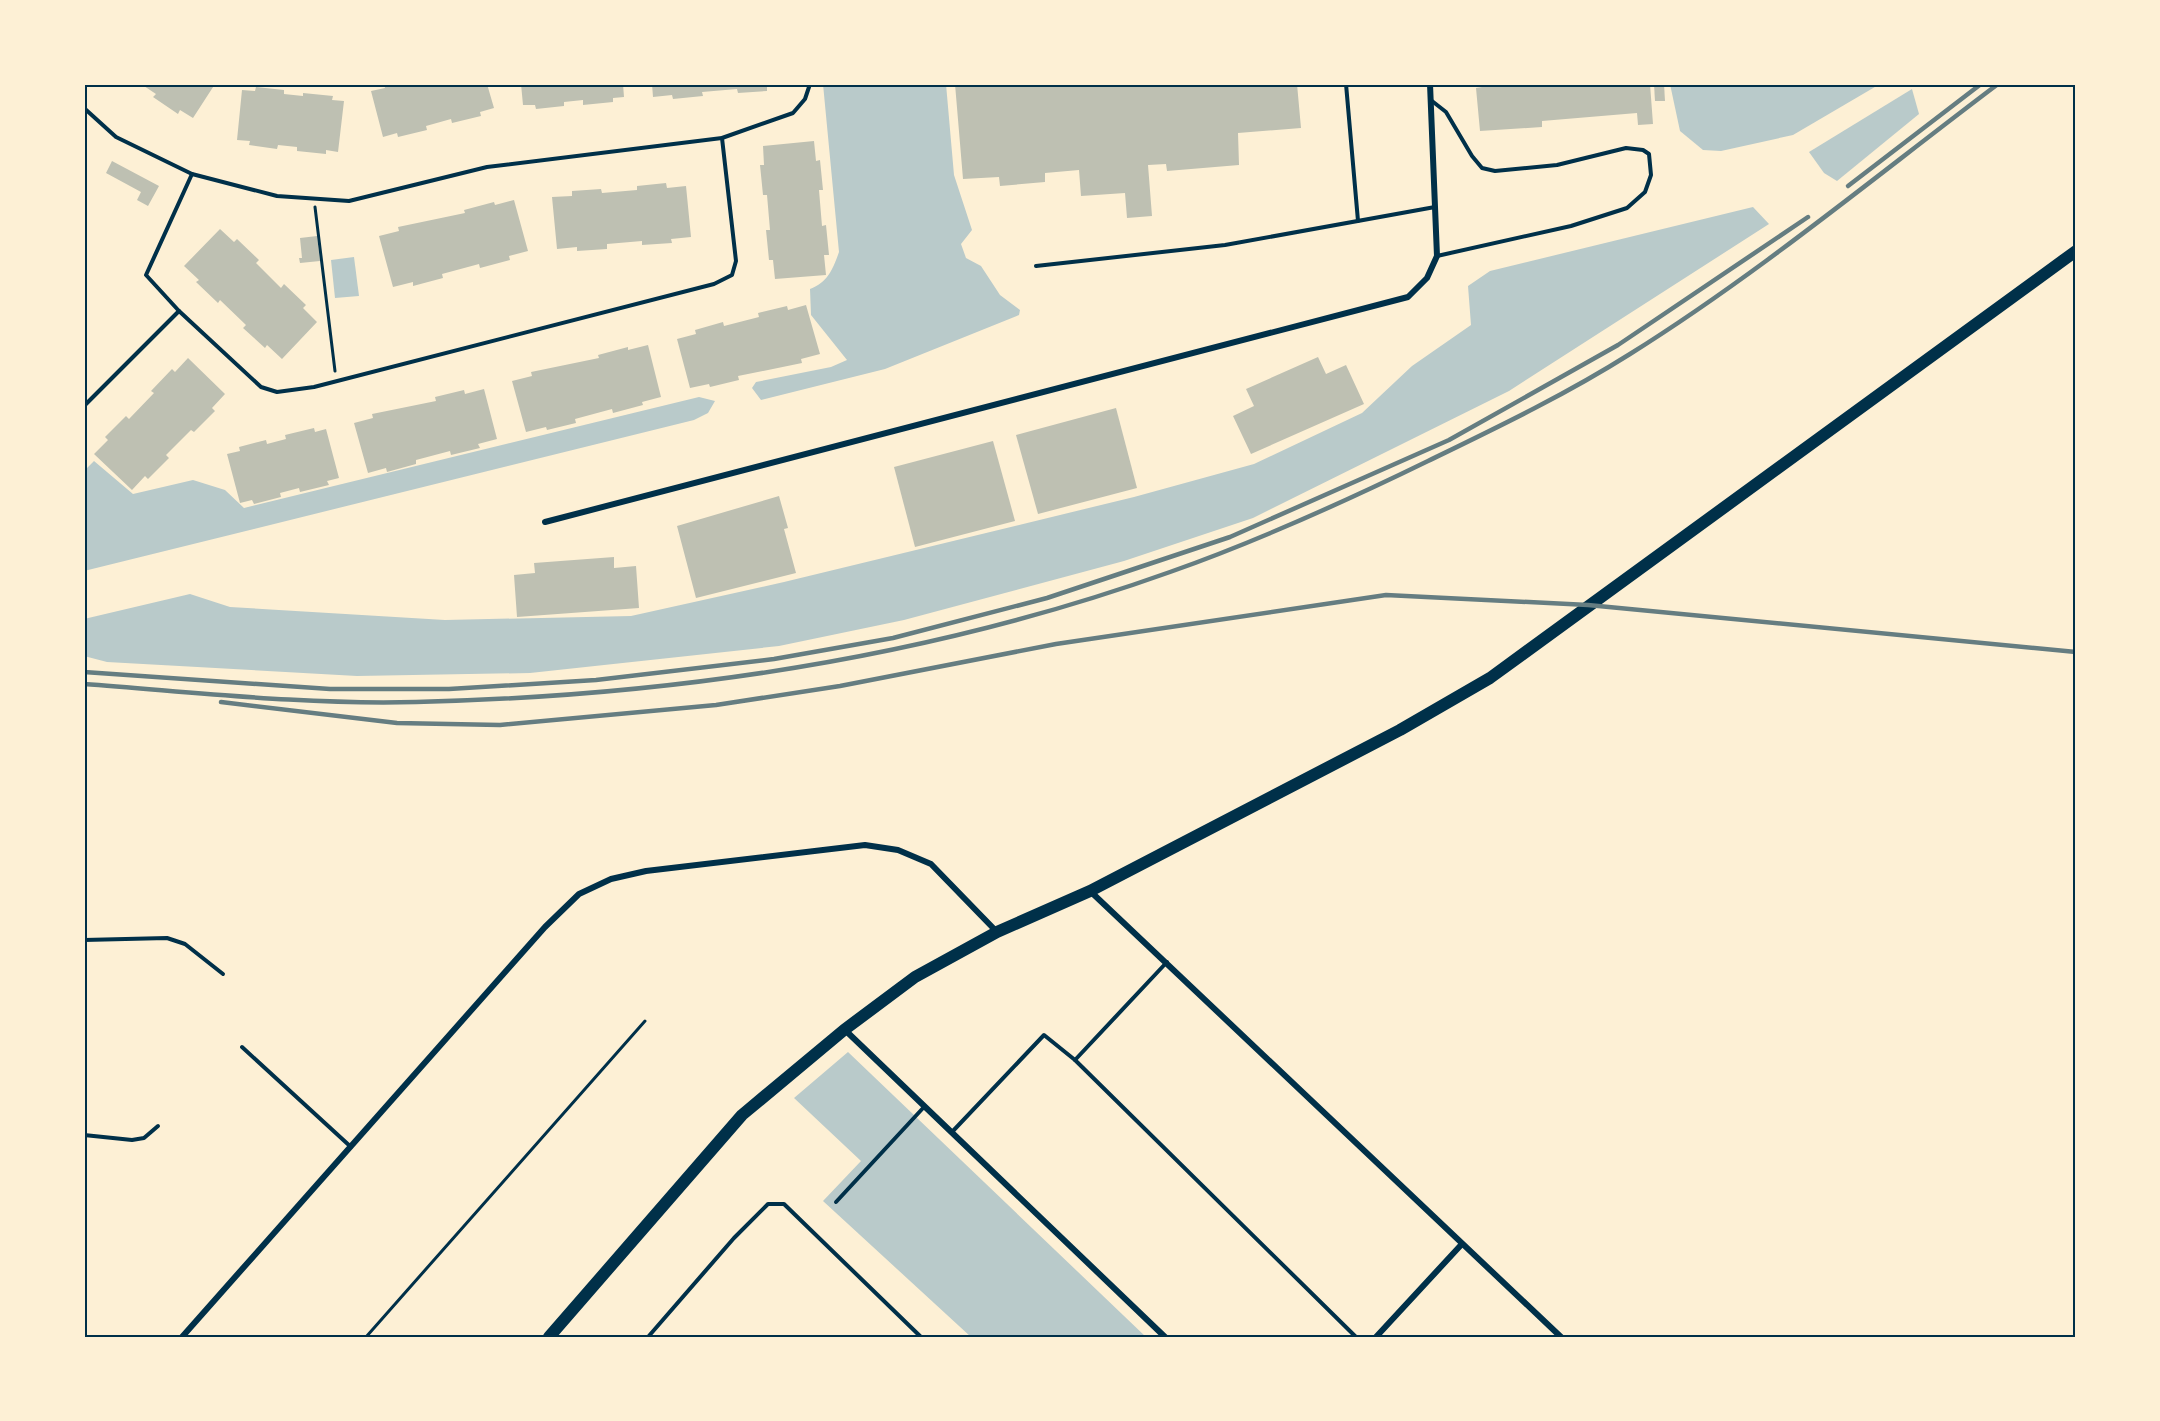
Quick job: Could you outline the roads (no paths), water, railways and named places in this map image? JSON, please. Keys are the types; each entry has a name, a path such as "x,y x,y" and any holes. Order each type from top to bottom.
{"main road":[{"path":"549,1337 742,1115 844,1030 915,977 997,932 1090,891 1400,730 1490,678 2076,251"}],"street":[{"path":"544,522 1408,297 1427,278 1437,256 1430,84"},
{"path":"182,1337 545,927 579,894 611,879 646,871 865,845 898,850 931,864 997,932"},
{"path":"1090,891 1461,1245 1561,1337"},
{"path":"844,1030 1165,1337"},
{"path":"1376,1337 1461,1245"}],"lane":[{"path":"84,108 116,137 192,174 277,196 349,201 487,167 722,138 793,113 805,99 810,84"},
{"path":"1346,84 1358,221"},
{"path":"1430,100 1446,112 1472,156 1482,168 1495,171 1557,165 1626,148 1643,150 1648,154 1651,175 1645,192 1628,208 1571,226 1437,256"},
{"path":"192,174 146,275 179,311 261,387 277,392 336,381 714,284 732,275 736,261 722,138"},
{"path":"1035,266 1225,245 1435,207"},
{"path":"84,406 179,311"},
{"path":"84,940 167,938 185,944 223,974"},
{"path":"1075,1060 1167,962"},
{"path":"951,1133 1044,1035 1075,1060 1356,1337"},
{"path":"242,1047 351,1148"},
{"path":"836,1202 924,1107"},
{"path":"84,1135 132,1140 144,1138 158,1126"},
{"path":"648,1337 734,1238 768,1204 784,1204 921,1337"}],"railway":[{"path":"1848,186 1981,84"},
{"path":"84,684 333,702 416,702 608,691 703,681 799,667 987,628 1079,602 1203,560 1300,520 1479,436 1581,383 1630,354 1724,291 1817,223 1998,84"},
{"path":"84,672 330,689 449,689 596,680 774,659 893,638 1047,598 1230,537 1449,440 1618,345 1808,217"},
{"path":"221,702 397,723 500,725 716,705 840,686 1056,644 1386,595 1588,605 2076,652"}]}
